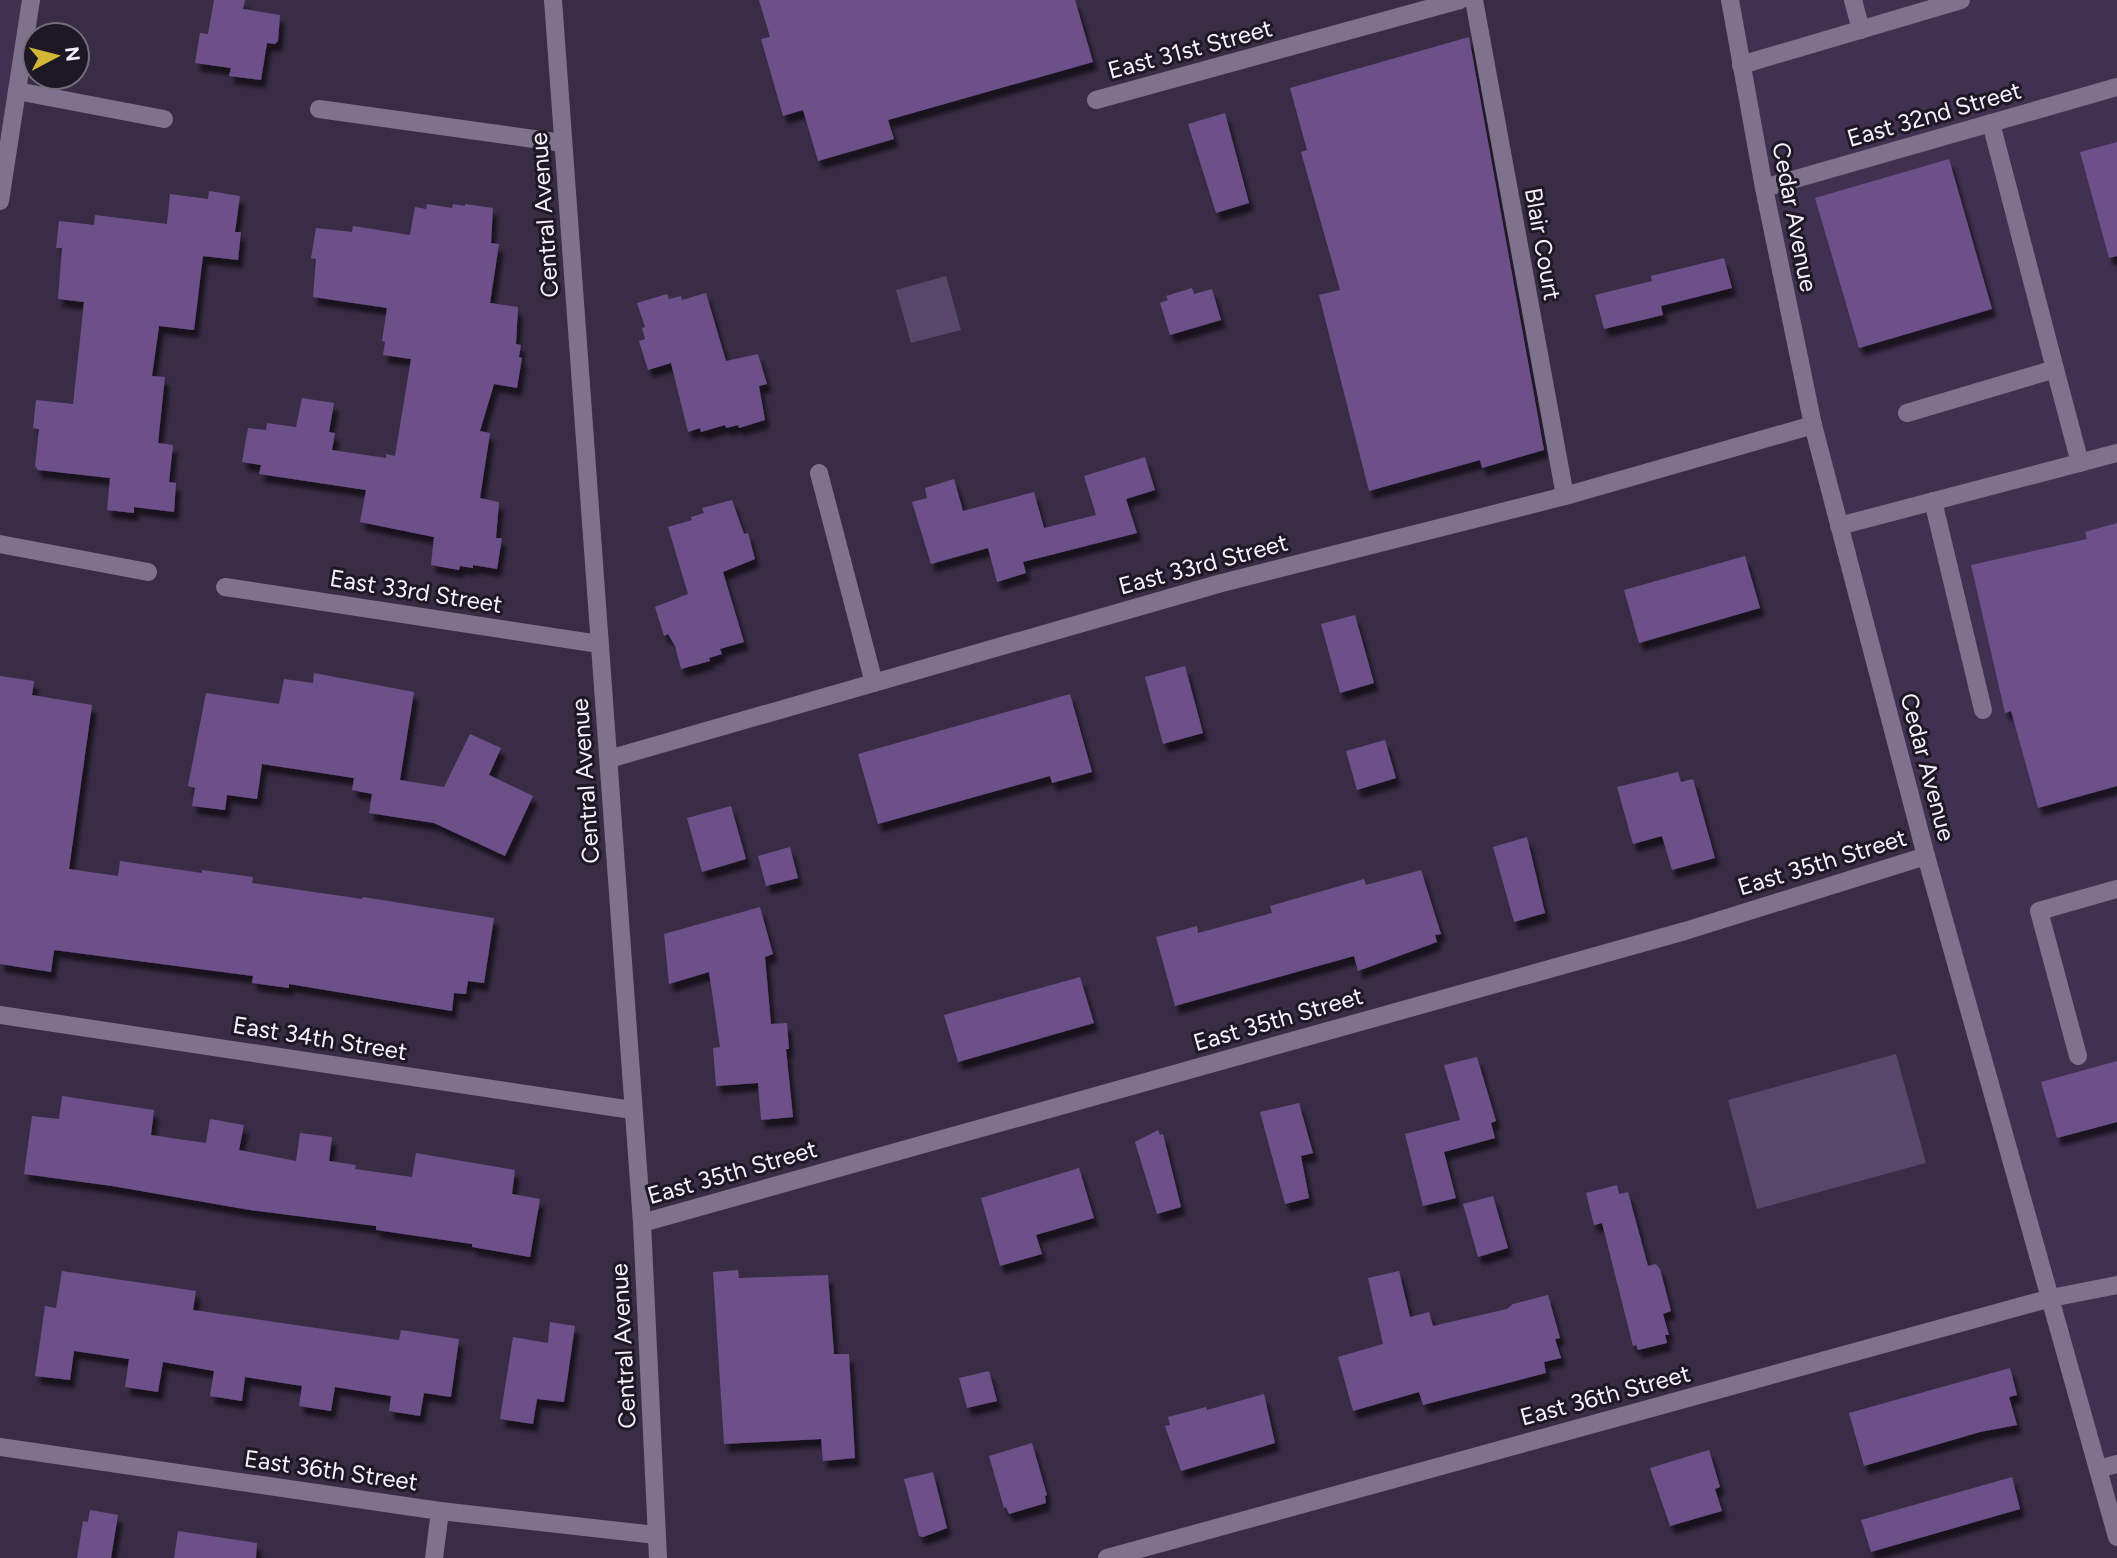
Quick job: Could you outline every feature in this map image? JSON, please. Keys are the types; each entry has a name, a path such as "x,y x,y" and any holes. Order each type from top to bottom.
{"street":[{"path":"0,201 31,0"},
{"name":"Central Avenue","path":"553,0 642,1223 658,1558"},
{"name":"East 31st Street","path":"1096,100 1460,0"},
{"name":"Blair Court","path":"1474,0 1565,496"},
{"name":"Cedar Avenue","path":"1730,0 1764,188 1813,425 1926,856 2117,1537"},
{"path":"1853,0 1861,30"},
{"path":"1741,65 1961,0"},
{"name":"East 32nd Street","path":"1764,188 2117,86"},
{"path":"17,91 164,119"},
{"path":"319,108 564,143"},
{"path":"1991,123 2080,463"},
{"path":"1907,412 2054,369"},
{"name":"East 33rd Street","path":"609,759 1218,584 1565,496 1813,425"},
{"path":"1839,526 2117,453"},
{"path":"819,472 874,683"},
{"path":"1933,501 1983,709"},
{"path":"0,544 148,572"},
{"name":"East 33rd Street","path":"225,587 599,644"},
{"name":"East 35th Street","path":"642,1223 1685,931 1926,856"},
{"path":"2078,1056 2039,911 2117,889"},
{"name":"East 34th Street","path":"0,1015 632,1110"},
{"name":"East 36th Street","path":"1107,1558 2050,1298 2117,1285"},
{"name":"East 36th Street","path":"0,1447 440,1511 656,1535"},
{"path":"2098,1469 2117,1464"},
{"path":"433,1558 440,1511"}],"shaded area":[{"path":"0,0 31,0 28,21 21,21 21,65 0,201"},
{"path":"1730,0 2117,0 2117,1537 1813,425"},
{"path":"946,276 961,330 911,343 896,290"},
{"path":"1896,1054 1926,1163 1757,1209 1728,1100"}],"building":[{"path":"214,0 245,0 243,9 280,15 278,41 275,44 267,43 261,80 229,76 231,68 195,63 200,33 208,34"},
{"path":"759,0 1075,0 1093,62 888,120 894,139 818,161 803,110 783,116 761,39 770,37"},
{"path":"1469,37 1544,450 1482,468 1480,460 1369,491 1319,295 1340,290 1301,152 1307,150 1290,88"},
{"path":"1225,113 1249,203 1216,213 1188,124"},
{"path":"2117,142 2117,256 2109,258 2080,152"},
{"path":"1949,159 1992,309 1859,348 1815,198"},
{"path":"209,191 240,196 235,232 241,232 238,260 203,256 194,330 159,326 152,376 165,377 158,443 173,445 169,482 176,483 174,512 134,507 134,513 107,510 110,478 38,470 35,466 39,429 33,428 36,400 73,404 84,302 58,299 62,248 56,248 59,221 94,225 95,215 167,224 170,194 208,199"},
{"path":"427,204 452,208 453,204 465,204 493,208 491,243 499,244 490,303 518,307 516,344 521,345 519,357 522,358 517,388 494,384 480,431 490,433 480,498 499,502 496,538 502,538 497,569 473,565 473,568 460,566 459,570 431,565 434,537 360,522 366,490 259,474 261,465 242,462 248,428 266,430 267,423 296,427 302,398 334,403 329,432 335,433 332,450 386,458 386,454 395,456 411,359 383,355 385,342 382,341 387,308 313,297 316,259 311,258 316,228 352,232 353,226 410,235 415,207 426,209"},
{"path":"1724,258 1732,288 1661,306 1663,315 1604,329 1595,295 1652,281 1651,276"},
{"path":"1192,288 1194,294 1212,289 1221,320 1170,335 1160,303 1168,300 1166,296"},
{"path":"706,293 726,361 758,354 767,384 759,386 765,420 739,428 738,425 726,428 725,425 701,432 700,428 688,432 671,363 648,370 639,341 645,339 642,328 645,327 637,303 667,294 669,299 681,296 682,300"},
{"path":"1145,457 1155,490 1126,499 1137,533 1023,562 1026,573 997,582 988,548 931,564 912,502 927,498 925,488 954,479 963,511 1034,492 1044,528 1096,515 1084,476"},
{"path":"732,500 744,534 748,533 755,559 723,572 744,642 720,649 722,654 709,658 710,661 681,669 675,646 668,634 664,636 655,607 688,594 668,527 692,520 691,517 704,513 702,508"},
{"path":"2117,523 2117,786 2038,808 2011,711 2005,713 1971,565 2087,539 2085,532"},
{"path":"1745,556 1760,608 1639,643 1624,590"},
{"path":"1355,615 1374,683 1340,693 1321,624"},
{"path":"1185,666 1203,733 1163,744 1145,677"},
{"path":"314,673 414,692 400,780 444,787 470,734 501,748 489,775 533,796 505,856 434,823 369,813 372,794 352,790 354,778 262,764 257,799 227,795 225,810 192,806 195,788 188,786 206,693 279,704 284,679 313,683"},
{"path":"0,676 34,681 32,695 92,705 69,869 118,876 120,861 202,873 202,870 253,877 252,883 494,918 484,983 468,981 466,994 454,993 452,1011 289,984 289,988 252,983 253,976 54,950 51,972 0,964"},
{"path":"1070,694 1092,772 1052,783 1050,776 878,824 858,754"},
{"path":"1385,740 1396,778 1357,790 1346,751"},
{"path":"1678,772 1681,782 1693,779 1715,858 1672,870 1662,836 1633,844 1617,787"},
{"path":"731,806 746,859 702,872 687,818"},
{"path":"1527,837 1545,913 1514,922 1493,847"},
{"path":"790,847 798,878 766,886 758,856"},
{"path":"1421,870 1441,934 1435,935 1437,942 1358,971 1354,956 1175,1006 1156,937 1197,926 1198,933 1272,913 1270,906 1364,879 1366,885"},
{"path":"760,907 773,954 765,957 771,1024 787,1023 789,1049 786,1049 793,1117 761,1120 758,1083 716,1086 713,1048 720,1047 709,972 669,984 664,934"},
{"path":"1080,977 1094,1023 958,1062 944,1015"},
{"path":"1477,1057 1496,1121 1491,1123 1495,1138 1444,1152 1456,1198 1423,1206 1405,1134 1460,1120 1444,1065"},
{"path":"2117,1061 2117,1122 2057,1138 2041,1082"},
{"path":"62,1096 154,1110 151,1135 206,1143 210,1119 244,1125 239,1150 296,1161 300,1133 332,1137 329,1161 356,1165 355,1169 412,1177 416,1153 515,1170 512,1194 540,1199 530,1257 472,1247 472,1244 376,1230 376,1226 250,1210 24,1174 32,1116 59,1119"},
{"path":"1299,1103 1313,1153 1301,1156 1309,1198 1285,1204 1260,1112"},
{"path":"1158,1130 1160,1135 1163,1134 1181,1207 1157,1214 1135,1142"},
{"path":"1079,1168 1094,1218 1036,1235 1042,1254 1000,1266 981,1198"},
{"path":"1617,1185 1619,1194 1628,1192 1648,1266 1656,1264 1660,1269 1671,1311 1663,1314 1669,1335 1665,1335 1667,1343 1638,1350 1636,1345 1633,1346 1602,1223 1594,1225 1586,1193"},
{"path":"1493,1196 1508,1248 1478,1257 1463,1204"},
{"path":"738,1270 739,1278 828,1275 834,1354 849,1354 855,1458 823,1461 821,1439 724,1444 713,1272"},
{"path":"62,1271 196,1291 193,1310 399,1340 401,1330 459,1339 451,1397 424,1393 420,1416 389,1411 391,1396 335,1387 331,1411 299,1406 302,1386 245,1377 242,1401 210,1396 214,1371 163,1362 158,1392 125,1387 129,1359 74,1351 70,1380 35,1376 45,1306 56,1308"},
{"path":"1399,1271 1410,1317 1429,1312 1433,1326 1507,1309 1513,1304 1548,1295 1560,1338 1555,1339 1561,1358 1544,1362 1546,1373 1423,1405 1419,1392 1353,1411 1338,1357 1383,1344 1368,1278"},
{"path":"550,1322 575,1326 564,1402 537,1399 533,1424 500,1419 513,1337 548,1343"},
{"path":"2010,1368 2017,1395 2009,1397 2017,1425 1980,1432 1864,1466 1849,1413"},
{"path":"989,1371 997,1401 967,1408 959,1378"},
{"path":"1264,1394 1275,1443 1181,1471 1165,1426 1170,1425 1168,1417 1206,1407 1207,1410"},
{"path":"1032,1443 1047,1495 1046,1503 1009,1514 1006,1507 1004,1508 989,1456"},
{"path":"1709,1450 1720,1487 1715,1489 1722,1511 1670,1526 1650,1468"},
{"path":"933,1472 947,1528 923,1537 919,1536 904,1479"},
{"path":"2012,1477 2020,1509 1871,1552 1861,1520"},
{"path":"90,1510 118,1515 111,1558 77,1558 83,1521 88,1522"},
{"path":"178,1531 257,1543 256,1558 174,1558"}]}
